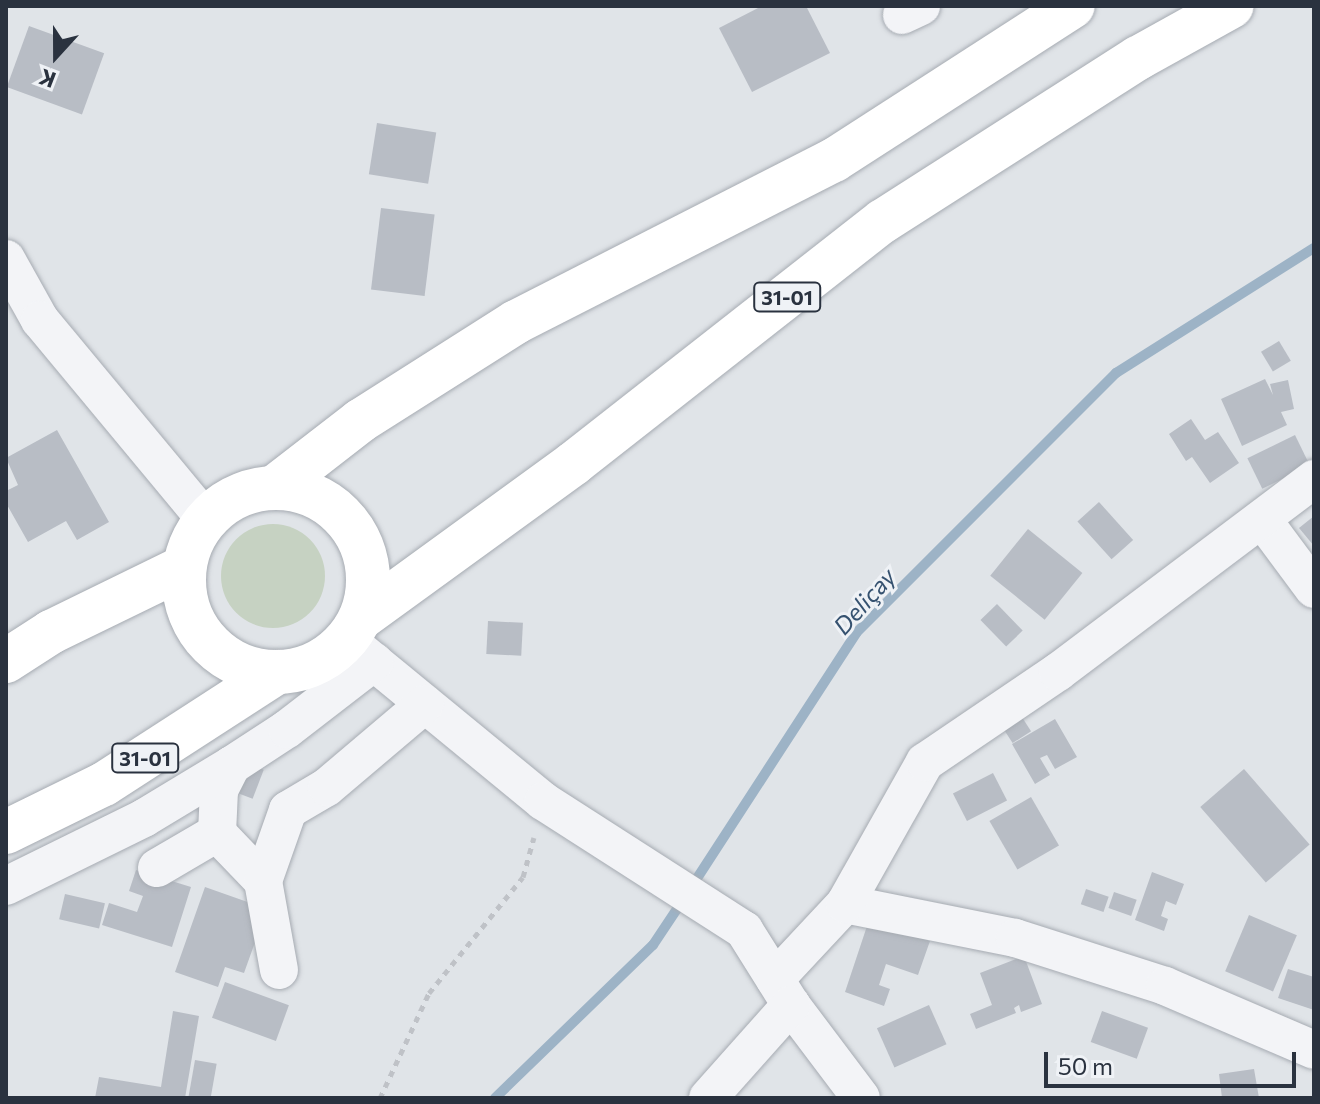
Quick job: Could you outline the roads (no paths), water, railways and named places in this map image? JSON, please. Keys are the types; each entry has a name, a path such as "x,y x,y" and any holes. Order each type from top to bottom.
{"highway":[{"path":"275,487 360,421 516,322 834,160 1073,6"},
{"name":"31-01","path":"361,640 574,463 883,221 1138,58 1232,6"},
{"path":"275,487 302,491 326,502 346,518 360,541 368,566 368,592 361,640 303,668 277,672 251,669 227,658 206,641 192,618 184,593 184,567 191,542 205,519 225,502 249,491 275,487"},
{"path":"6,661 51,632 184,567"},
{"name":"31-01","path":"6,832 104,784 277,672"}],"street":[{"path":"6,259 40,320 205,519"},
{"path":"708,1098 845,904 925,762 1058,672 1314,479"},
{"path":"1262,519 1314,589"},
{"path":"6,886 144,818 287,729 361,640 425,704 543,801 744,930 783,992 861,1098"},
{"path":"279,970 263,881 288,810 327,787 425,704"},
{"path":"232,765 219,790 217,833 263,881"},
{"path":"157,868 217,833"},
{"path":"845,904 1015,938 1165,986 1314,1050"}],"waterway":[{"name":"Deliçay","path":"692,886 856,633 1116,373 1314,248"},
{"name":"Deliçay","path":"495,1098 653,945 683,900"}]}
